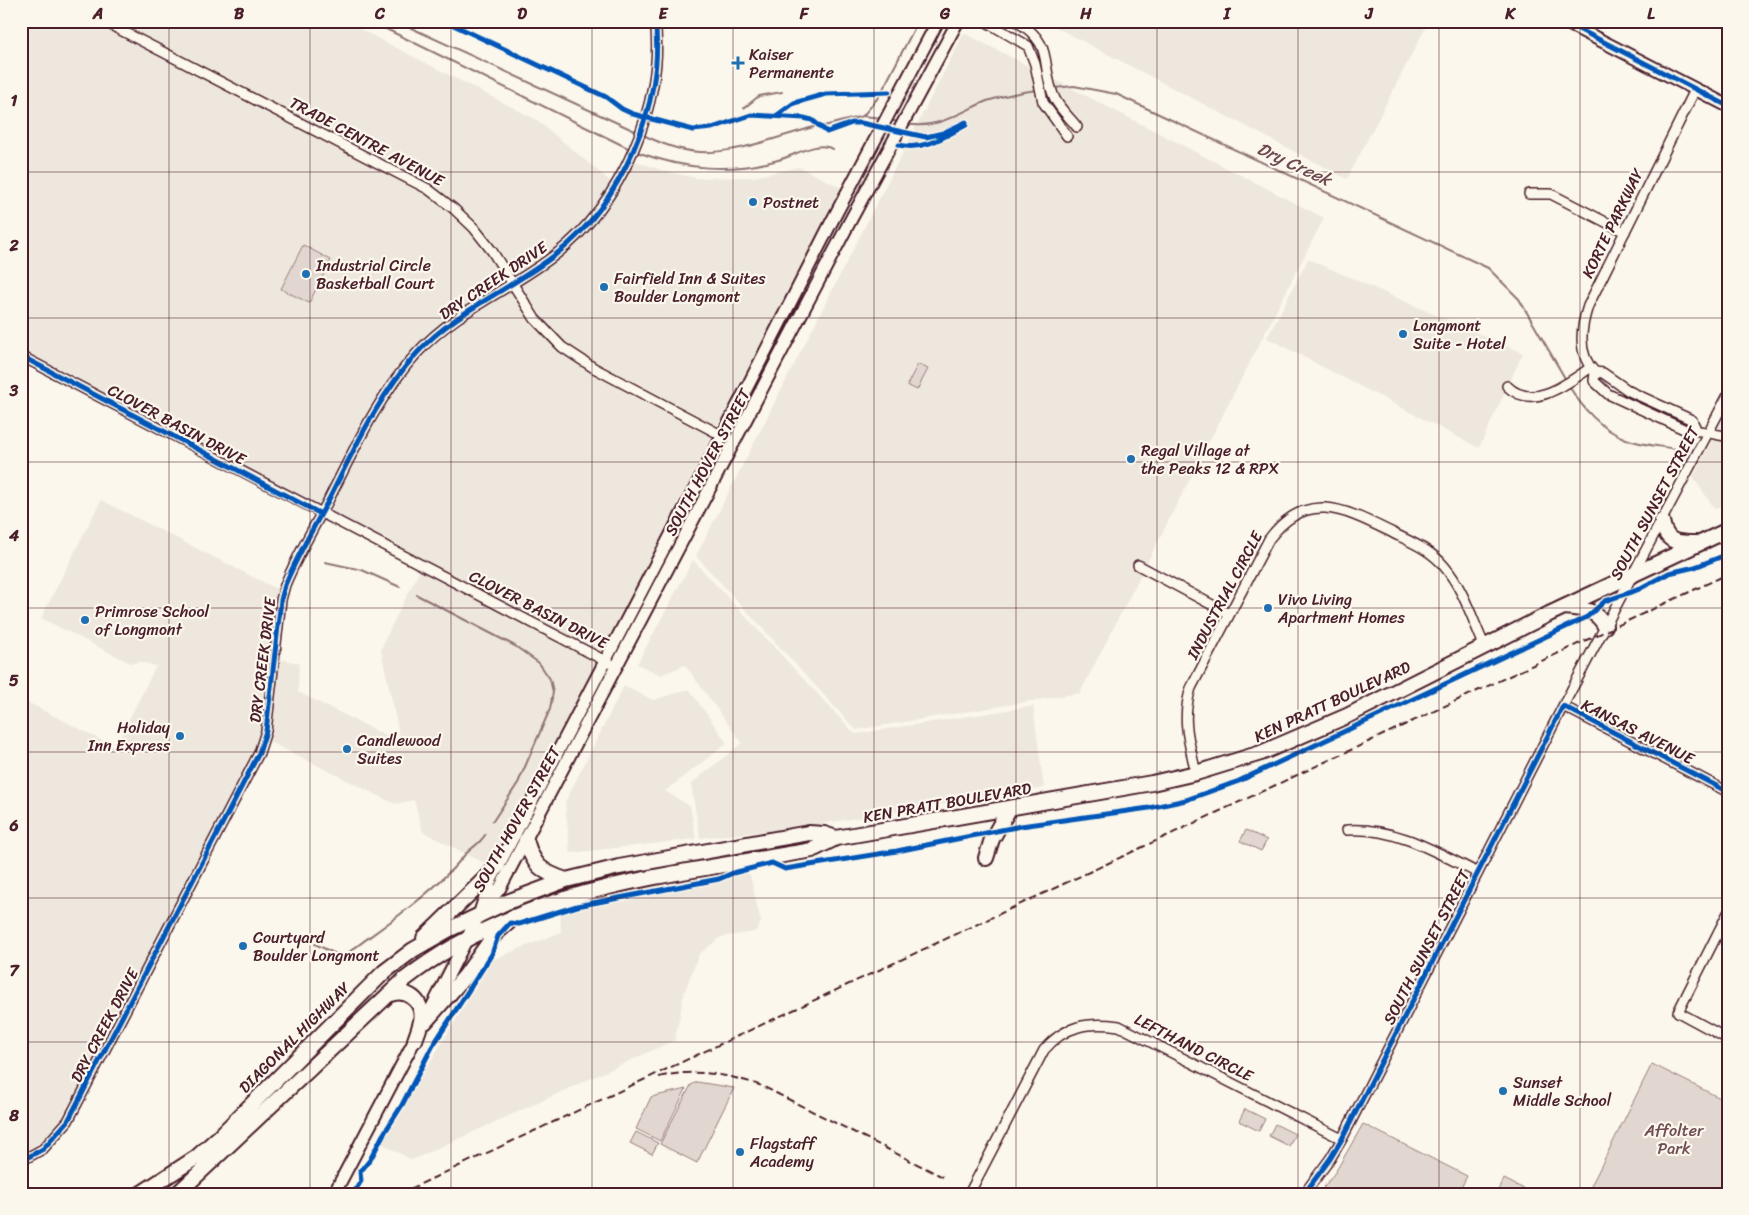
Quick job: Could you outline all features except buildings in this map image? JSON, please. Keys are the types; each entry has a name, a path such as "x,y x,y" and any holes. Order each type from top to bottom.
{"highway":[{"path":"1662,521 1664,532 1675,542 1700,543"},
{"name":"KEN PRATT BOULEVARD","path":"469,936 528,910 609,887 812,850 836,838 1009,809 1196,773 1240,760 1295,740 1564,607 1728,530"},
{"path":"1564,607 1593,612 1601,618 1605,626"},
{"path":"986,858 992,839 1009,809"},
{"name":"KEN PRATT BOULEVARD","path":"480,915 537,890 566,880 619,867 810,833 824,834 836,838"},
{"path":"526,840 536,864 545,872 566,880"},
{"path":"413,950 465,896 498,866"},
{"path":"424,1022 464,976 495,934 508,922 528,910"},
{"name":"DIAGONAL HIGHWAY","path":"140,1194 197,1157 282,1075 356,998 413,950 480,915"},
{"name":"DIAGONAL HIGHWAY","path":"177,1194 385,997 421,967 469,936"},
{"path":"385,997 400,992 412,996 418,1001 422,1010 415,1040"}],"main road":[{"name":"SOUTH HOVER STREET","path":"480,915 490,882 498,866 723,436 879,130 938,21"},
{"name":"SOUTH HOVER STREET","path":"334,1194 480,915 500,888 526,840 958,21"},
{"path":"1564,21 1728,106"},
{"path":"723,436 736,442"}],"street":[{"name":"TRADE CENTRE AVENUE","path":"102,21 428,189 454,209 474,228 540,325 569,353 723,436"},
{"name":"DRY CREEK DRIVE","path":"21,1161 43,1149 68,1122 259,753 266,731 282,596 288,577 374,412 408,364 433,337 454,320 556,254 581,232 614,188 642,128 655,66 657,41 655,21"},
{"path":"985,21 1028,46 1043,102 1068,136"},
{"path":"1016,21 1036,35 1045,51 1055,99 1077,127"},
{"name":"KORTE PARKWAY","path":"1695,90 1588,306 1583,322 1582,338 1594,380 1608,394 1678,428 1688,431 1696,429 1707,434 1728,436"},
{"path":"1529,194 1551,194 1625,232"},
{"name":"CLOVER BASIN DRIVE","path":"21,356 617,667"},
{"path":"1507,386 1514,394 1528,397 1541,396 1592,370"},
{"name":"KORTE PARKWAY","path":"1592,370 1603,373 1629,391 1692,420 1696,429"},
{"name":"SOUTH SUNSET STREET","path":"1304,1194 1342,1139 1563,706 1728,395"},
{"name":"INDUSTRIAL CIRCLE","path":"1196,773 1185,720 1186,704 1191,688 1269,539 1278,527 1290,517 1305,510 1332,508 1347,511 1420,547 1434,556 1451,575 1485,647"},
{"path":"1138,565 1230,614"},
{"name":"SOUTH SUNSET STREET","path":"1578,678 1598,642"},
{"name":"KANSAS AVENUE","path":"1563,706 1728,792"},
{"path":"1348,830 1373,830 1394,834 1423,845 1478,873"},
{"path":"1728,913 1725,926 1678,1012 1728,1039"},
{"name":"LEFTHAND CIRCLE","path":"969,1194 1044,1050 1060,1034 1083,1024 1095,1023 1118,1026 1342,1139"}],"shaded area":[{"path":"21,21 344,21 537,120 615,185 629,159 664,171 696,178 754,177 799,167 848,191 606,660 21,356"},
{"path":"1044,21 1429,21 1347,179"},
{"path":"964,33 1324,218 1080,693 856,730 696,556"},
{"path":"1308,259 1523,353 1479,448 1267,338"},
{"path":"1728,408 1728,504 1715,509 1693,477"},
{"path":"101,500 283,592 274,658 299,663 298,692 401,743 381,650 422,566 605,661 496,869 423,832 414,800 395,804 264,739 62,1130 21,1161 21,699 115,747 156,666 141,662 130,663 41,618"},
{"path":"693,560 855,734 1033,706 1044,788 788,829 700,838 691,784 742,743 685,665 661,675 637,664"},
{"path":"624,686 653,700 689,689 727,743 665,791 690,806 696,839 570,853 565,802"},
{"path":"741,870 750,875 761,922 755,932 721,937 699,954 684,993 675,1040 412,1160 381,1143 492,960 561,932 560,907"}],"green space":[{"name":"Industrial Circle Basketball Court","path":"303,245 331,260 309,303 281,289"},
{"path":"918,364 928,369 917,390 907,385"},
{"path":"1246,830 1267,840 1261,851 1240,841"},
{"name":"Affolter Park","path":"1652,1064 1728,1102 1727,1194 1587,1194"},
{"path":"697,1082 734,1088 697,1163 660,1144 691,1085"},
{"path":"686,1089 660,1141 636,1129 651,1097"},
{"path":"1245,1109 1265,1119 1259,1131 1239,1121"},
{"path":"1275,1124 1295,1134 1289,1146 1269,1136"},
{"path":"1363,1124 1467,1176 1458,1194 1319,1194 1336,1171"},
{"path":"636,1132 658,1143 652,1154 630,1143"},
{"path":"1504,1179 1534,1194 1497,1194"}],"waterway":[{"path":"370,21 630,149"},
{"name":"Dry Creek","path":"396,21 637,132"},
{"path":"883,89 918,21"},
{"name":"Dry Creek","path":"1054,88 1074,86 1116,94 1488,268 1519,299 1566,380"},
{"name":"Dry Creek","path":"906,124 917,125 938,122 987,101 1037,90"},
{"path":"744,108 759,96 782,92"},
{"path":"863,116 880,95"},
{"name":"Dry Creek","path":"824,126 863,116 882,118"},
{"name":"Dry Creek","path":"889,120 899,122"},
{"name":"Dry Creek","path":"641,134 677,148 700,152 714,152 758,144 814,127"},
{"path":"637,152 689,166 724,168 760,164 785,158 813,147 820,146 833,149"},
{"name":"Dry Creek","path":"1569,386 1593,417 1617,435 1638,443 1676,449"},
{"path":"325,562 362,570 400,587"},
{"path":"417,595 515,646 539,663 550,679 553,692 550,709 518,783 493,821"},
{"path":"315,944 340,956 344,956 422,897 451,871 485,835"}],"railway":[{"path":"399,1194 1728,574"},
{"path":"659,1077 685,1073 711,1074 736,1078 762,1086 943,1177"}],"cycle path":[{"path":"445,21 606,97 622,109 633,114 693,130 712,128 751,115 804,118 812,120 827,132 852,123 861,123 926,137 943,133 966,122 966,125 934,142 917,146 899,145"},
{"path":"21,1161 43,1149 68,1121 259,753 266,731 281,600 285,585 357,443 390,387 417,353 432,338 466,312 555,255 578,234 600,209 618,181 634,150 645,118 653,85 657,52 655,21"},
{"path":"1563,21 1728,106"},
{"path":"776,116 794,103 826,94 889,92"},
{"path":"21,356 321,514"},
{"path":"353,1194 361,1181 360,1172 370,1160 402,1105 432,1047 492,954 498,936 510,923 519,924 577,906 719,879 733,873 772,863 785,869 897,851 1021,826 1149,808 1186,800 1239,781 1587,617 1605,601 1637,590 1669,573 1695,567 1728,554"},
{"path":"1304,1194 1342,1139 1563,706 1728,792"}],"place":[{"name":"Kaiser Permanente","path":"738,63"},
{"name":"Postnet","path":"753,202"},
{"name":"Industrial Circle Basketball Court","path":"306,274"},
{"name":"Fairfield Inn & Suites Boulder Longmont","path":"604,287"},
{"name":"Longmont Suite - Hotel","path":"1403,334"},
{"name":"Regal Village at the Peaks 12 & RPX","path":"1131,459"},
{"name":"Vivo Living Apartment Homes","path":"1268,608"},
{"name":"Primrose School of Longmont","path":"85,620"},
{"name":"Holiday Inn Express","path":"180,736"},
{"name":"Candlewood Suites","path":"347,749"},
{"name":"Courtyard Boulder Longmont","path":"243,946"},
{"name":"Sunset Middle School","path":"1503,1091"},
{"name":"Flagstaff Academy","path":"740,1152"}]}
